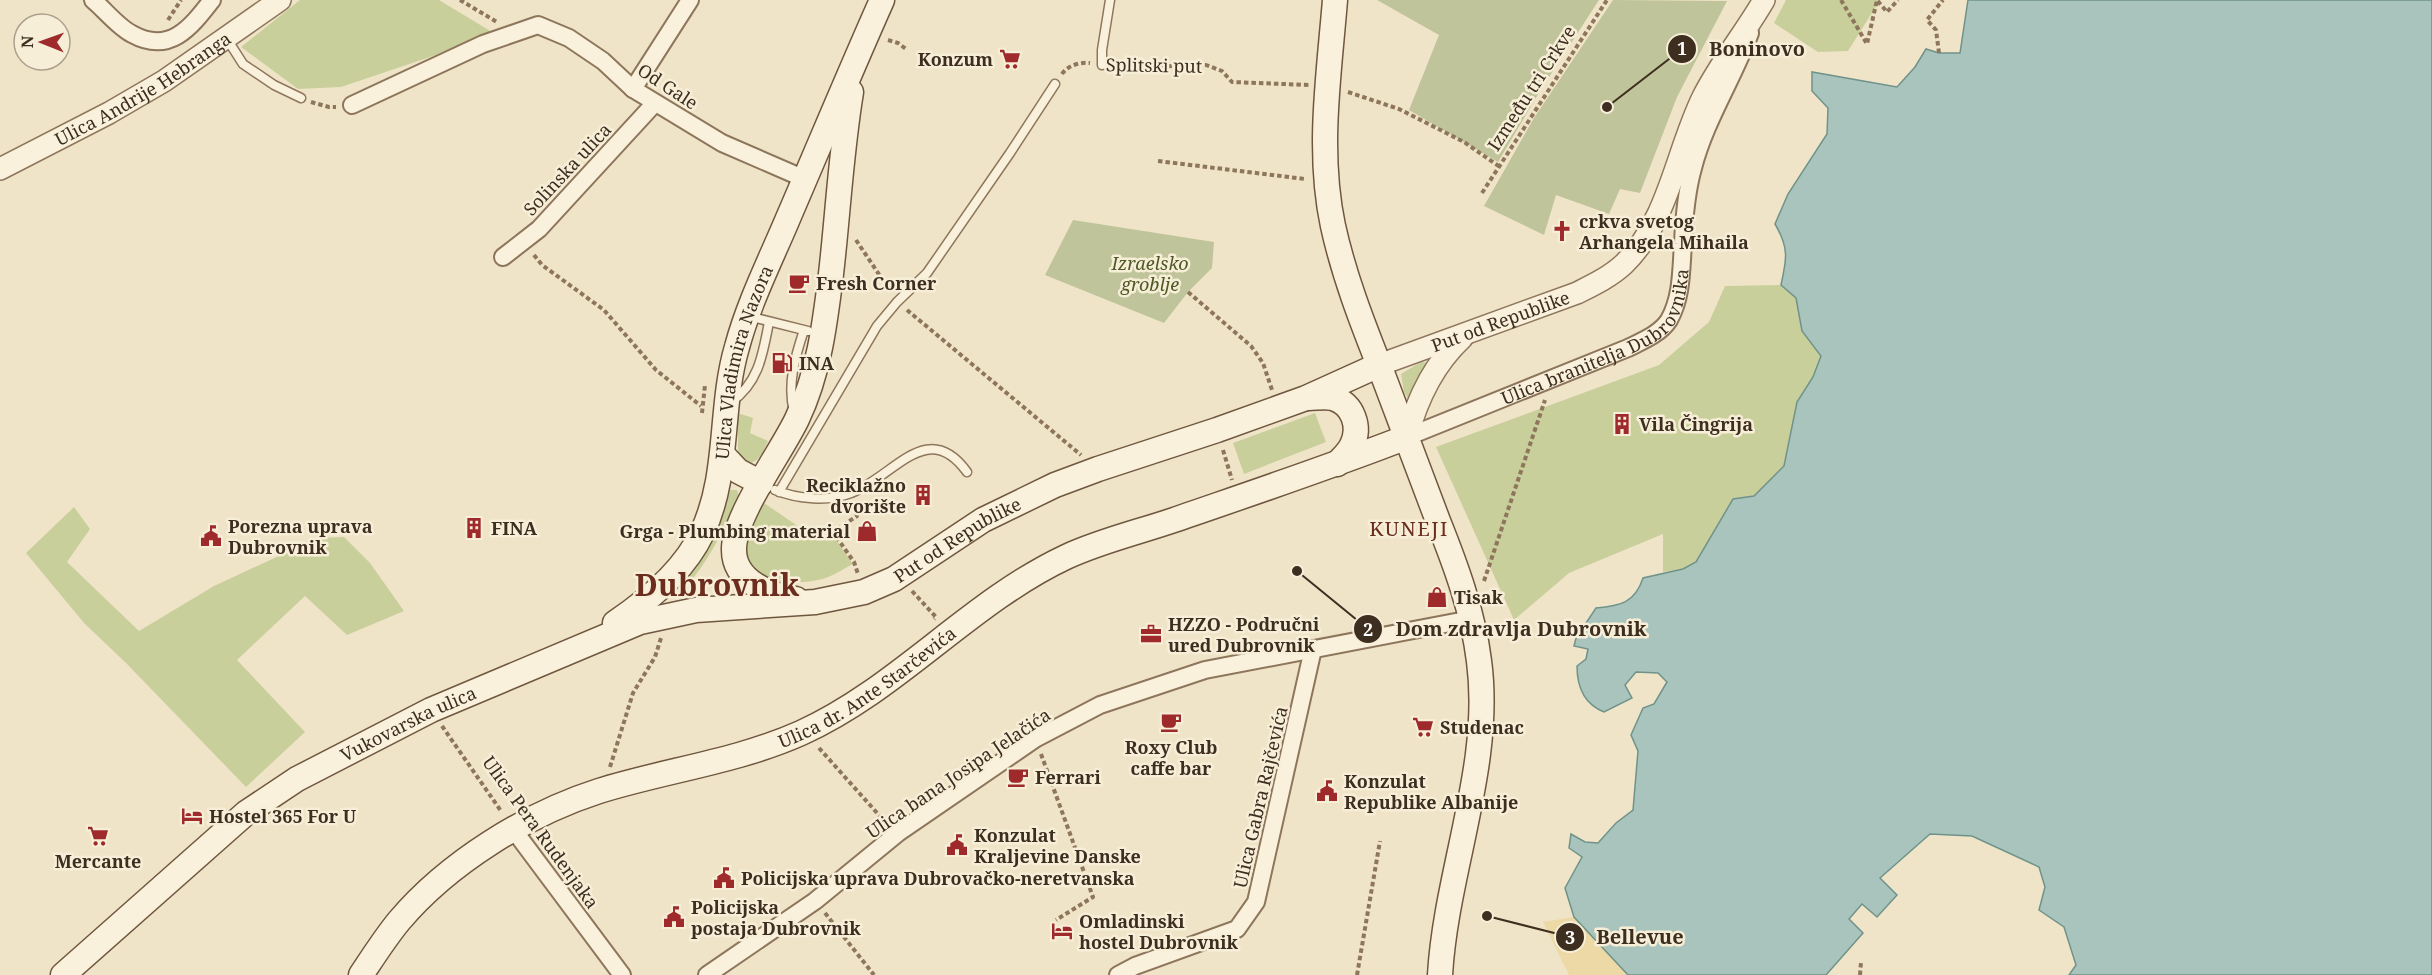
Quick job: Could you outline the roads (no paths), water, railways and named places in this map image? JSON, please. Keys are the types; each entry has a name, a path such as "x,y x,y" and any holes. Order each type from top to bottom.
{"main road":[{"name":"Ulica Vladimira Nazora","path":"588,642 641,605 684,562 701,535 714,506 723,454 713,406 758,319 805,179 882,0"},
{"path":"1335,0 1324,128 1326,182 1333,227 1344,271 1464,591 1480,662 1482,708 1480,743 1444,938 1440,975"},
{"name":"Ulica Vladimira Nazora","path":"815,602 789,598 762,588 742,574 735,561 735,536 770,488 808,396 814,333 840,188 849,104 861,49"},
{"path":"805,179 828,187 840,188"},
{"name":"Put od Republike","path":"815,602 864,592 894,579 983,520 1055,485 1306,398 1379,365"},
{"path":"1306,398 1334,399 1347,406 1354,418 1357,432 1352,447 1337,464"},
{"name":"Ulica dr. Ante Starčevića","path":"361,975 399,920 447,874 513,829 556,808 597,792 730,759 804,732 873,690 1017,585 1067,556 1337,464 1407,437"},
{"path":"723,454 738,471 770,488"},
{"name":"Vukovarska ulica","path":"63,975 246,813 297,779 431,710 588,642 668,614 815,602"}],"street":[{"path":"93,0 131,34 155,41 171,40 189,29 212,0"},
{"name":"Ulica Andrije Hebranga","path":"0,169 109,113 164,81 280,0"},
{"path":"633,89 690,0"},
{"name":"Put od Republike","path":"1379,365 1577,293 1601,281 1623,265 1646,237 1663,203 1686,135 1703,96 1758,3"},
{"name":"Ulica branitelja Dubrovnika","path":"1407,437 1628,348 1660,330 1668,321 1675,306 1680,284 1687,191 1694,165 1706,132 1745,46 1758,3"},
{"name":"Od Gale","path":"352,105 483,44 538,25 568,38 603,61 633,89 654,104 722,143 805,179"},
{"name":"Solinska ulica","path":"503,257 539,229 654,104"},
{"path":"1407,437 1416,408 1432,373 1446,353 1467,333"},
{"name":"Ulica bana Josipa Jelačića","path":"707,975 815,901 898,833 1035,739 1100,705 1205,670 1471,619"},
{"name":"Ulica Gabra Rajčevića","path":"1118,975 1136,966 1237,929 1256,902 1313,649"},
{"name":"Ulica Pera Rudenjaka","path":"513,829 622,975"}],"lane":[{"path":"1102,65 1102,50 1110,0"},
{"path":"227,39 243,64 274,85 301,98"},
{"name":"Ulica Vladimira Nazora","path":"770,488 877,326 897,302 927,273 1010,153 1054,84"},
{"path":"758,319 814,333"},
{"path":"770,488 821,499 852,493 873,482 917,451 934,449 952,454 968,472"}],"water":[{"path":"1968,0 2432,0 2432,975 2069,975 2076,965 2064,927 2039,910 2045,887 2039,867 1972,836 1930,834 1880,878 1897,895 1877,917 1862,904 1849,919 1863,933 1826,975 1628,975 1574,917 1565,888 1582,857 1569,848 1571,834 1585,842 1598,843 1616,823 1633,810 1638,751 1631,735 1643,708 1654,704 1667,682 1658,673 1636,672 1625,685 1632,698 1604,712 1597,709 1580,688 1577,666 1586,659 1588,649 1574,646 1576,638 1596,608 1626,602 1636,593 1643,578 1683,569 1696,562 1733,499 1754,496 1784,466 1797,402 1813,377 1821,356 1802,331 1796,298 1781,285 1786,253 1783,240 1775,224 1788,194 1827,134 1828,108 1812,91 1812,72 1897,87 1915,67 1926,49 1939,53 1960,53"}],"place":[{"name":"Konzum","path":"1010,59"},
{"name":"Boninovo","path":"1607,107"},
{"name":"crkva svetog Arhangela Mihaila","path":"1562,231"},
{"name":"Fresh Corner","path":"799,283"},
{"name":"INA","path":"782,363"},
{"name":"Vila Čingrija","path":"1622,424"},
{"name":"Reciklažno dvorište","path":"923,495"},
{"name":"FINA","path":"474,528"},
{"name":"Grga - Plumbing material","path":"867,531"},
{"name":"Porezna uprava Dubrovnik","path":"211,536"},
{"name":"Dom zdravlja Dubrovnik","path":"1297,571"},
{"name":"Tisak","path":"1437,597"},
{"name":"HZZO - Područni ured Dubrovnik","path":"1151,634"},
{"name":"Roxy Club caffe bar","path":"1171,722"},
{"name":"Studenac","path":"1423,727"},
{"name":"Ferrari","path":"1018,777"},
{"name":"Konzulat Republike Albanije","path":"1327,791"},
{"name":"Hostel 365 For U","path":"192,816"},
{"name":"Mercante","path":"98,836"},
{"name":"Konzulat Kraljevine Danske","path":"957,845"},
{"name":"Policijska uprava Dubrovačko-neretvanska","path":"724,878"},
{"name":"Bellevue","path":"1487,916"},
{"name":"Policijska postaja Dubrovnik","path":"674,917"},
{"name":"Omladinski hostel Dubrovnik","path":"1062,931"}],"district":[{"name":"KUNEJI","path":"1409,528"},
{"name":"Dubrovnik","path":"717,584"}],"park label":[{"name":"Izraelsko groblje","path":"1150,273"}]}
